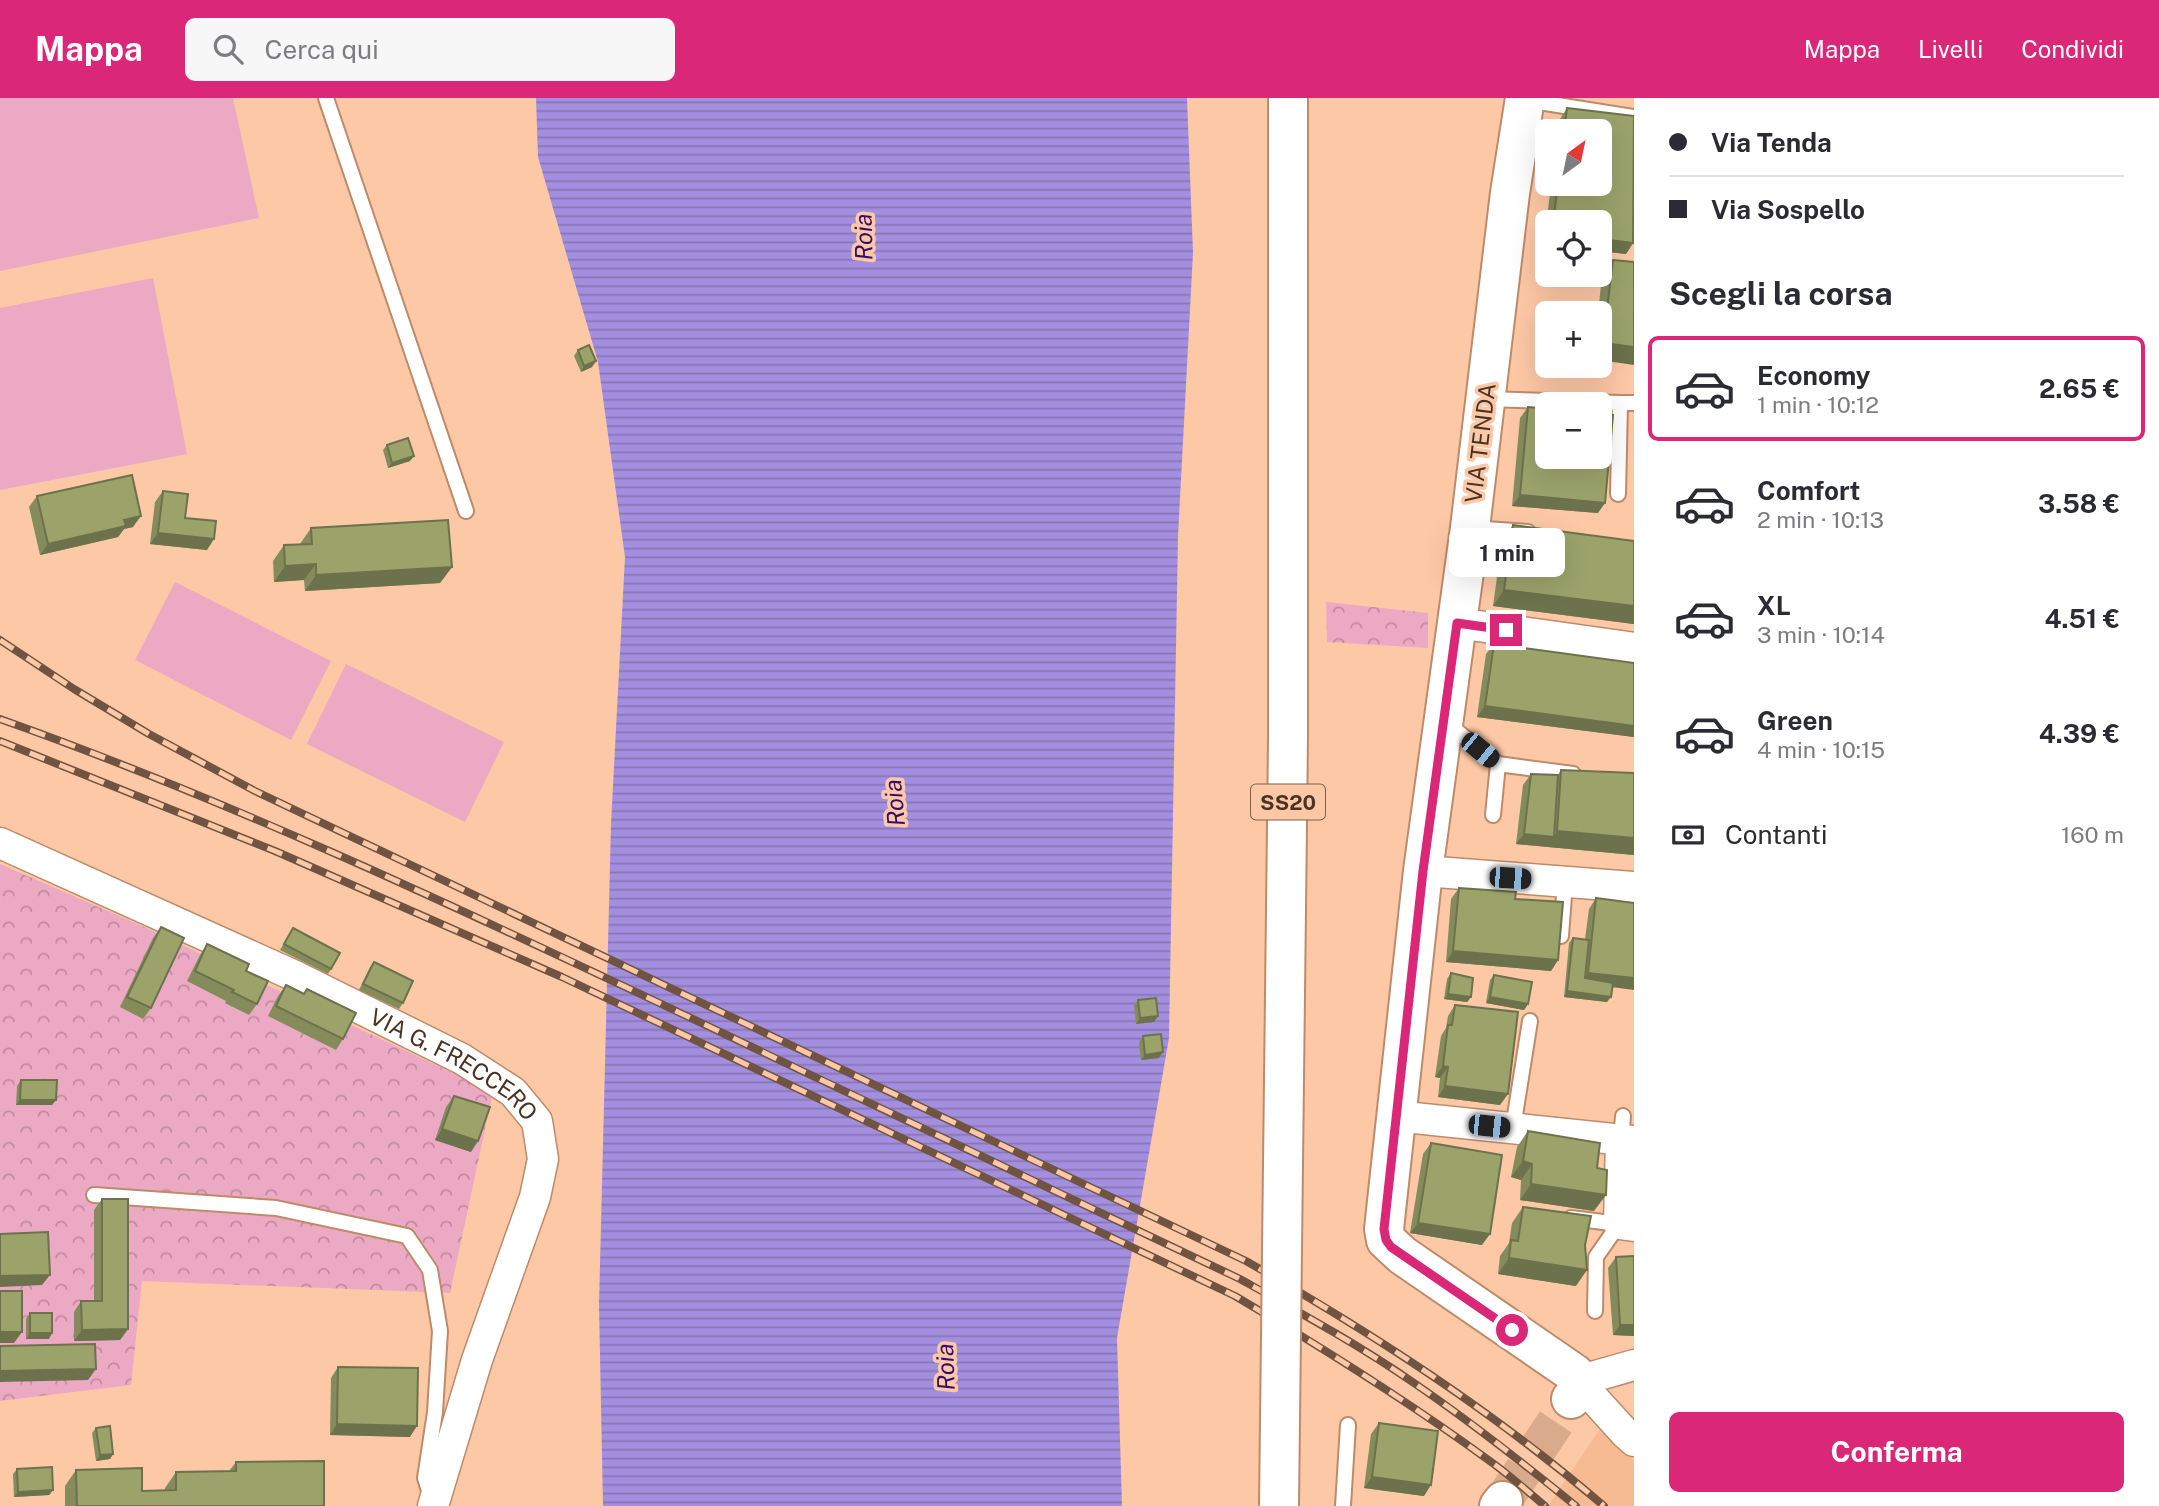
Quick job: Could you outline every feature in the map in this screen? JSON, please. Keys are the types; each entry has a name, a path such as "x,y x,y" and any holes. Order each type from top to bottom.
{"main road":[{"name":"SS20","path":"1279,1506 1288,738 1288,98"},
{"name":"VIA TENDA","path":"1525,99 1510,194 1470,528 1423,871 1384,1229 1386,1240 1402,1255 1575,1374 1574,1390"}],"street":[{"path":"1457,623 1634,648"},
{"name":"VIA G. FRECCERO","path":"0,843 295,976 462,1059 513,1092 537,1121 543,1159 535,1197 477,1360 433,1506"},
{"path":"1423,871 1634,887"},
{"path":"1395,1116 1513,1128 1626,1133 1626,1225"},
{"path":"1634,1365 1574,1390 1634,1441"}],"lane":[{"path":"326,98 466,511"},
{"path":"1525,99 1634,117"},
{"path":"1485,398 1627,403 1618,494"},
{"path":"1470,528 1538,533"},
{"path":"1445,721 1498,764 1573,774"},
{"path":"1493,815 1498,764"},
{"path":"1561,936 1565,882"},
{"path":"1513,1128 1530,1021"},
{"path":"94,1195 276,1208 407,1236 430,1270 440,1331 435,1412 425,1478 433,1506"},
{"path":"1553,1216 1626,1225"},
{"path":"1595,1311 1596,1257 1626,1225"},
{"path":"1343,1506 1348,1425"}],"shaded area":[{"path":"1600,1429 1634,1461 1634,1506 1548,1506"}],"green space":[{"path":"0,98 233,98 259,218 0,271"},
{"path":"153,278 187,454 0,490 0,308"},
{"path":"175,582 331,661 291,740 135,660"},
{"path":"1326,602 1428,613 1428,648 1327,642"},
{"path":"346,664 504,742 465,822 307,744"},
{"path":"0,864 140,925 493,1092 450,1293 142,1281 131,1385 0,1401"}],"water":[{"name":"Roia","path":"536,98 1187,98 1193,253 1178,536 1169,1038 1117,1338 1122,1506 603,1506 599,1305 611,824 625,557 598,362 538,157"}],"building":[{"path":"1567,108 1634,116 1633,243 1612,240 1612,210 1555,210 1556,196 1612,196 1612,119 1566,119"},
{"path":"1613,260 1634,262 1634,347 1612,344 1612,301 1608,301 1610,287 1612,287"},
{"path":"589,345 596,361 584,366 578,350"},
{"path":"1528,407 1535,408 1535,469 1608,469 1605,503 1520,495"},
{"path":"408,438 414,456 392,463 387,445"},
{"path":"132,475 141,516 124,520 126,526 48,544 37,496"},
{"path":"163,491 188,494 185,518 216,521 214,539 158,533"},
{"path":"448,520 452,567 316,575 316,564 285,566 284,545 312,544 311,528"},
{"path":"1513,525 1634,541 1634,606 1504,590"},
{"path":"1494,644 1634,663 1634,726 1485,706"},
{"path":"1561,770 1634,773 1634,838 1557,831"},
{"path":"1531,774 1558,775 1554,837 1524,834"},
{"path":"1459,888 1516,892 1515,899 1563,902 1558,960 1453,951"},
{"path":"1596,898 1634,903 1634,978 1588,973"},
{"path":"161,927 184,938 151,1008 127,997"},
{"path":"293,928 340,953 331,969 284,944"},
{"path":"1573,938 1589,940 1585,978 1613,983 1611,997 1567,991"},
{"path":"207,944 249,964 246,971 268,981 257,1004 195,971"},
{"path":"374,962 413,981 403,1003 363,984"},
{"path":"1451,973 1473,978 1471,997 1448,994"},
{"path":"1494,975 1532,982 1528,1004 1490,997"},
{"path":"286,985 304,994 307,989 356,1013 343,1039 276,1006"},
{"path":"1156,998 1158,1016 1140,1018 1138,1000"},
{"path":"1455,1005 1518,1012 1508,1094 1445,1086 1448,1067 1443,1066 1448,1025 1452,1025"},
{"path":"1161,1034 1163,1052 1145,1055 1143,1036"},
{"path":"21,1080 57,1080 56,1100 20,1100"},
{"path":"454,1096 490,1107 478,1141 442,1129"},
{"path":"1528,1131 1600,1143 1597,1168 1607,1170 1606,1195 1531,1184 1532,1164 1523,1161"},
{"path":"1431,1143 1502,1155 1490,1234 1418,1223"},
{"path":"102,1199 128,1199 128,1329 82,1330 81,1301 102,1301"},
{"path":"1523,1207 1591,1216 1585,1245 1587,1270 1509,1258 1511,1240 1518,1241"},
{"path":"48,1232 50,1275 0,1276 0,1234"},
{"path":"1634,1256 1634,1325 1620,1325 1616,1257"},
{"path":"0,1291 22,1291 22,1332 0,1332"},
{"path":"30,1313 52,1313 52,1333 30,1333"},
{"path":"95,1344 96,1369 0,1371 0,1346"},
{"path":"338,1367 418,1368 417,1426 337,1424"},
{"path":"1379,1423 1438,1431 1431,1485 1372,1477"},
{"path":"110,1426 113,1454 100,1455 96,1428"},
{"path":"324,1461 324,1506 77,1506 76,1470 142,1468 142,1491 176,1490 176,1472 236,1471 236,1462"},
{"path":"52,1467 53,1490 18,1492 17,1469"}],"tunnel":[{"path":"1503,1501 1571,1399"}],"railway":[{"path":"0,640 149,734 255,791 1246,1261 1431,1375 1519,1438 1604,1506"},
{"path":"0,719 166,782 330,851 653,1000 1240,1279 1350,1342 1414,1383 1497,1443 1576,1506"},
{"path":"0,741 275,851 562,977 1235,1296 1426,1416 1494,1464 1545,1506"}],"route":[{"path":"1506,630 1457,623 1423,871 1384,1229 1386,1240 1391,1247 1512,1330"}]}
